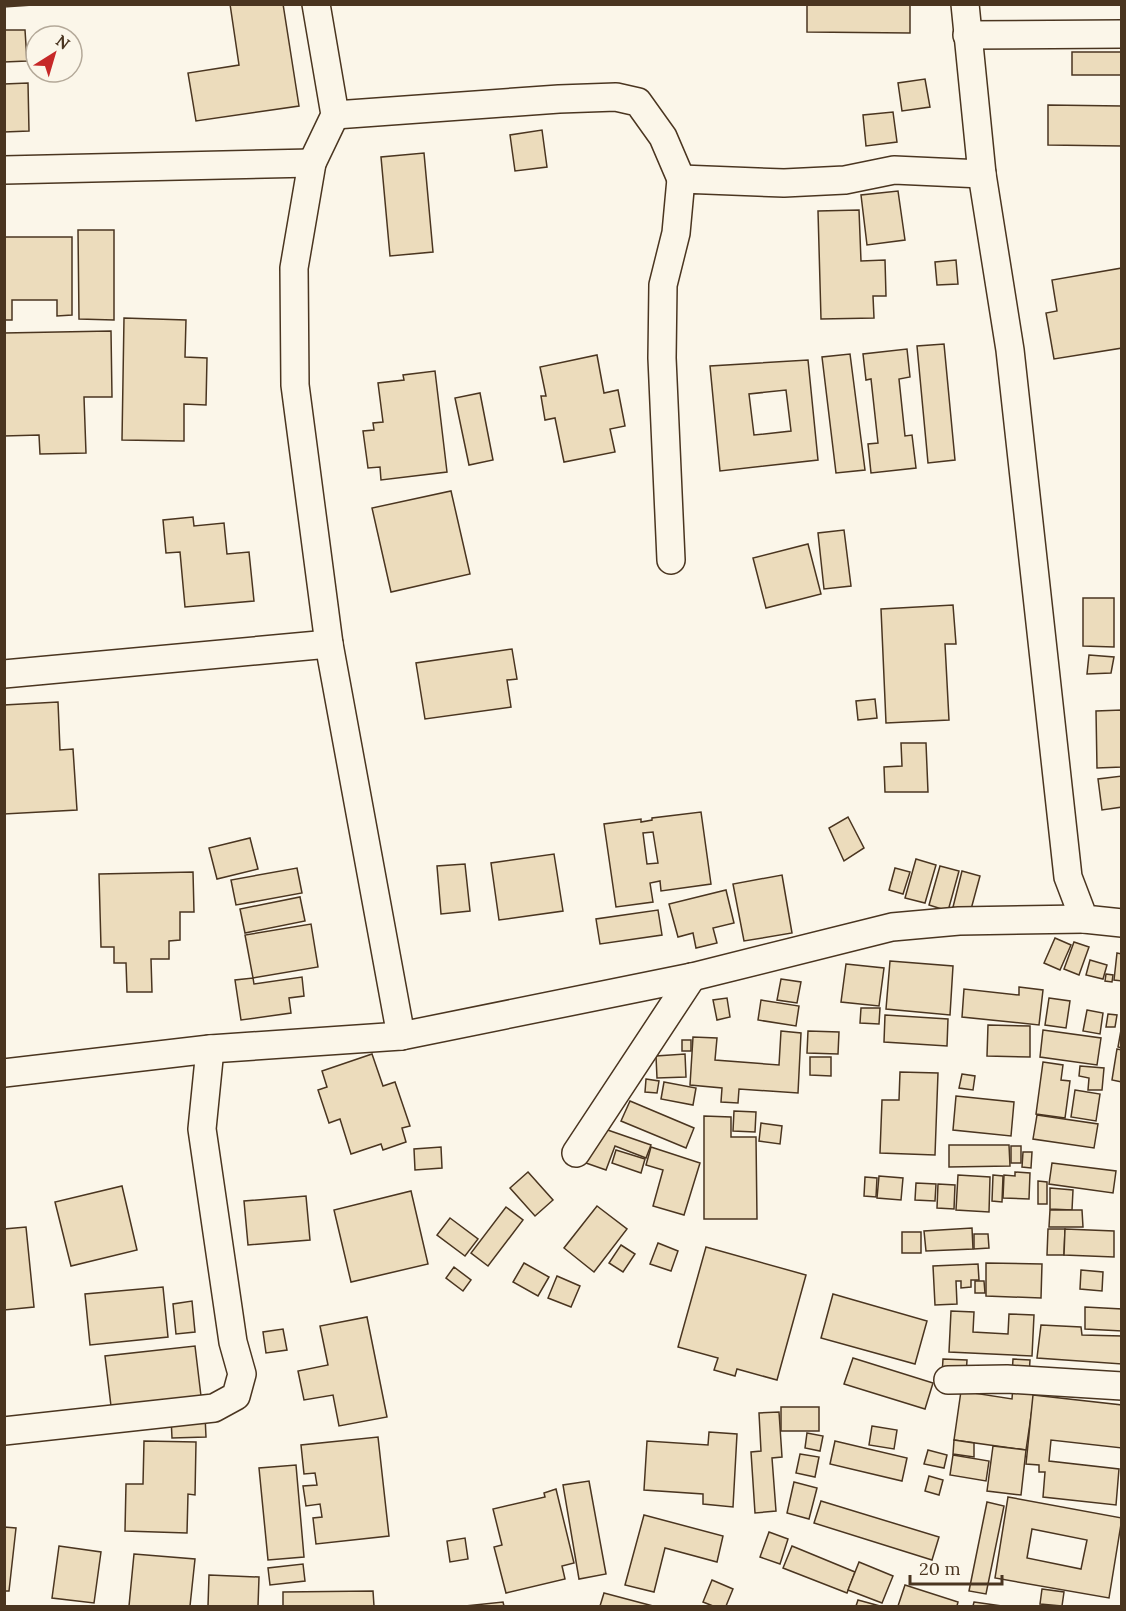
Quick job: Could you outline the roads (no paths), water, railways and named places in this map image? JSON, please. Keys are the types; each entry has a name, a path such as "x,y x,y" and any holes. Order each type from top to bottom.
{"street":[{"path":"316,4 335,115 312,163 294,268 295,385 329,644 401,1036"},
{"path":"965,4 982,174 1010,350 1068,877 1084,919"},
{"path":"967,35 1122,34"},
{"path":"335,115 559,99 616,97 638,102 663,137 681,179 676,233 663,285 662,358 671,560"},
{"path":"4,170 312,163"},
{"path":"681,179 784,183 846,180 894,170 982,174"},
{"path":"4,674 329,644"},
{"path":"4,1073 210,1049 401,1036 692,977 892,927 959,921 1084,919 1122,923"},
{"path":"576,1153 692,977"},
{"path":"4,1431 214,1408 236,1396 242,1374 233,1342 202,1129 210,1049"},
{"path":"948,1380 1007,1379 1122,1386"}]}
